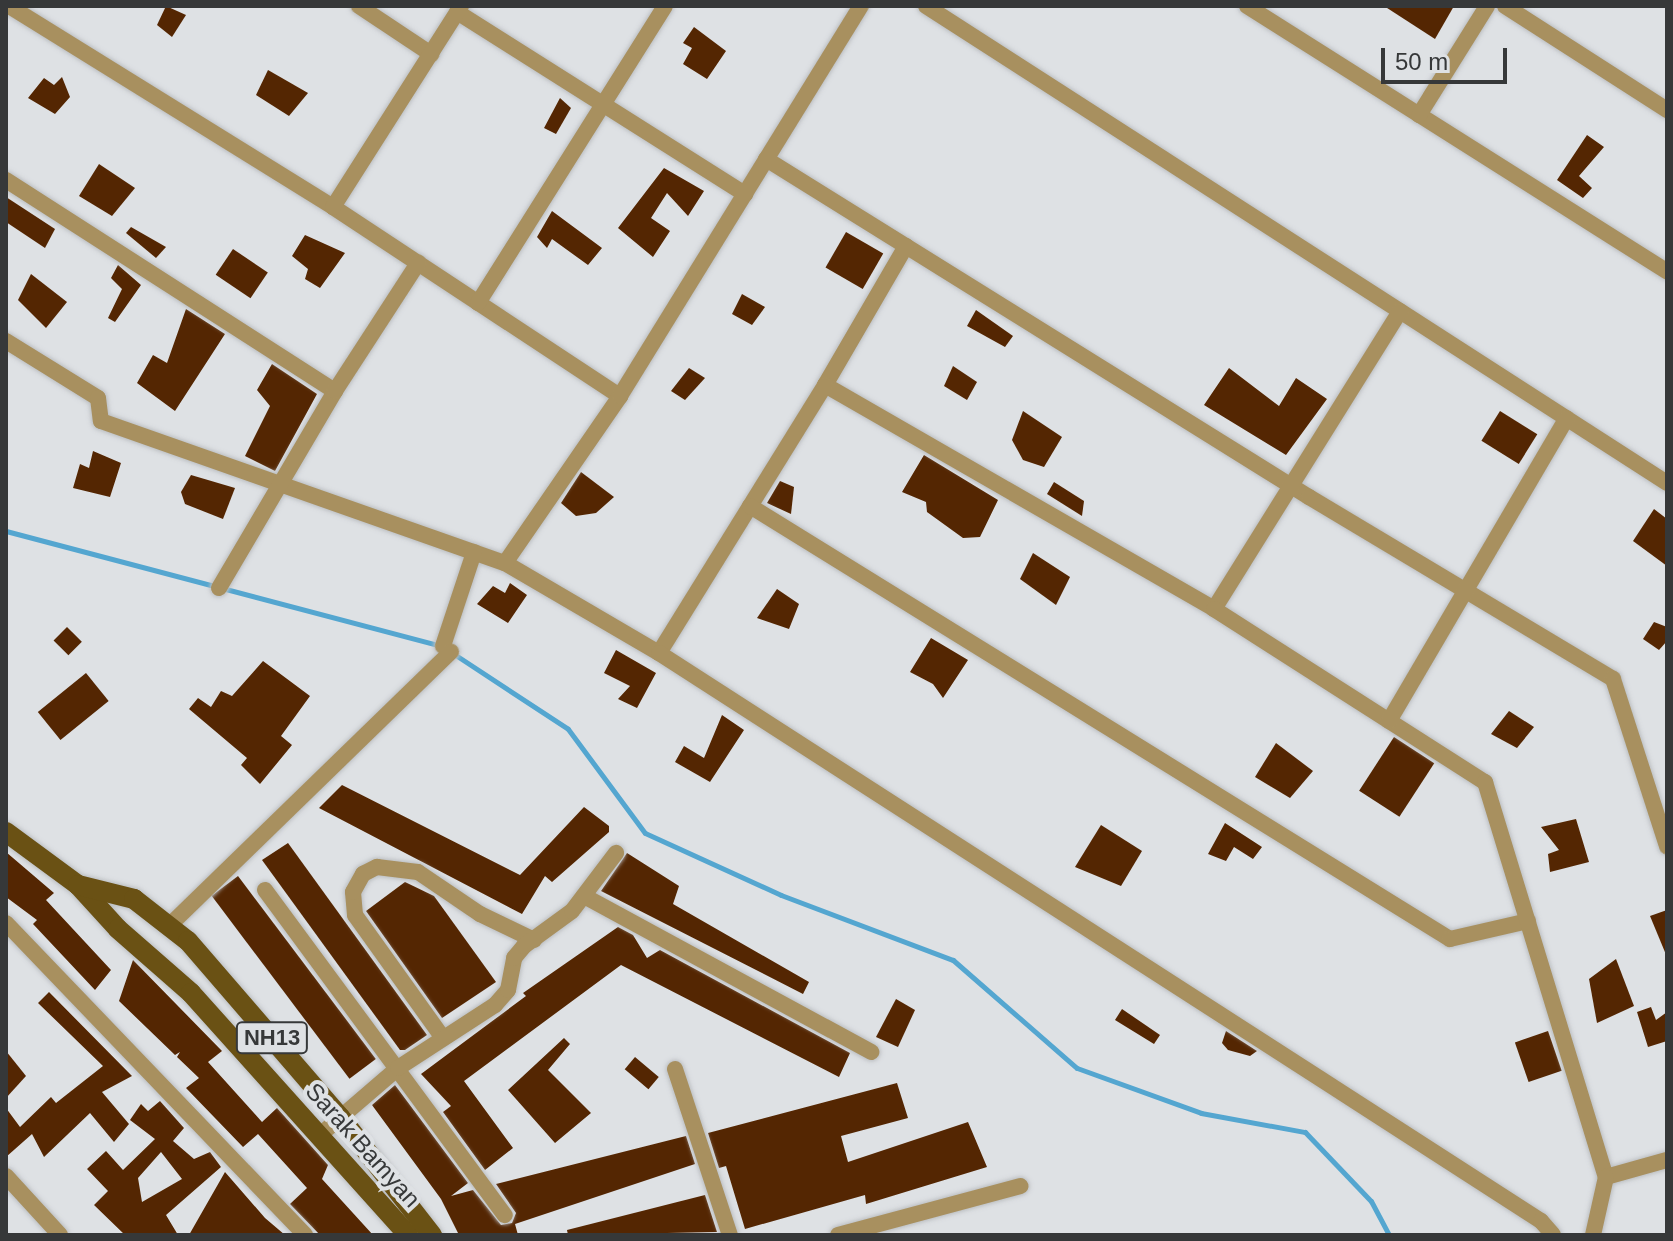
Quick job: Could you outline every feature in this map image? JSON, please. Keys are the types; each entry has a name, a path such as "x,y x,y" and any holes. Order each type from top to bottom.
{"main road":[{"name":"NH13","path":"6,832 78,885 134,899 170,925 340,1117 432,1235"},
{"name":"Sarak Bamyan","path":"78,885 118,929 191,993 408,1235"}],"street":[{"path":"9,6 333,207 620,396"},
{"path":"359,6 431,54"},
{"path":"478,303 665,6"},
{"path":"505,563 620,396 861,6"},
{"path":"926,6 1667,483"},
{"path":"1247,6 1667,272"},
{"path":"1419,115 1487,6"},
{"path":"1505,6 1667,110"},
{"path":"333,207 459,9 745,194"},
{"path":"766,159 1293,487 1613,679 1667,846"},
{"path":"6,180 335,391"},
{"path":"659,653 825,385 906,246"},
{"path":"219,588 335,391 418,263"},
{"path":"1214,609 1293,487 1400,311"},
{"path":"6,341 98,398 101,421 505,563 659,653 1541,1221 1553,1235"},
{"path":"825,385 1214,609 1485,782 1606,1177 1593,1235"},
{"path":"1389,721 1567,418"},
{"path":"750,506 1450,939 1528,921"},
{"path":"170,925 447,649 474,552"},
{"path":"320,1135 398,1068 495,1005 508,990 514,958 584,896 616,853"},
{"path":"443,1038 355,915 353,892 363,874 377,867 418,872 480,914 534,940"},
{"path":"265,890 505,1215"},
{"path":"584,896 871,1052"},
{"path":"6,923 305,1235"},
{"path":"675,1069 730,1235"},
{"path":"1606,1177 1667,1160"},
{"path":"6,1176 60,1235"},
{"path":"838,1235 1021,1186"}],"building":[{"path":"166,6 186,15 172,37 157,25"},
{"path":"1384,6 1454,6 1435,39"},
{"path":"694,27 726,51 707,79 683,64 692,48 683,43"},
{"path":"268,70 308,93 289,116 256,95"},
{"path":"62,77 70,97 55,114 28,98 44,78 54,85"},
{"path":"560,98 571,108 556,134 544,128"},
{"path":"1587,135 1604,147 1579,176 1592,188 1583,198 1557,180"},
{"path":"99,164 135,188 112,216 79,196"},
{"path":"664,168 704,191 688,216 667,193 651,218 670,231 653,257 618,228"},
{"path":"6,197 55,229 45,248 6,222"},
{"path":"552,211 602,248 588,265 552,239 547,248 537,237"},
{"path":"131,227 166,247 156,258 126,233"},
{"path":"846,232 883,254 863,289 826,268"},
{"path":"305,235 345,253 320,288 305,279 308,269 292,256"},
{"path":"233,249 268,272 250,298 216,275"},
{"path":"118,265 141,285 115,322 108,318 122,289 111,278"},
{"path":"31,274 67,302 46,328 18,300"},
{"path":"742,294 765,307 752,325 732,314"},
{"path":"186,309 225,334 175,411 137,383 153,355 167,363"},
{"path":"976,310 1013,336 1005,347 967,326"},
{"path":"272,364 317,394 275,471 245,456 270,406 257,390"},
{"path":"953,366 977,382 967,400 944,386"},
{"path":"689,368 705,378 685,400 671,391"},
{"path":"1229,368 1279,406 1296,378 1327,399 1286,455 1204,405"},
{"path":"1023,411 1062,437 1044,467 1023,460 1012,440"},
{"path":"1500,411 1537,434 1519,464 1481,441"},
{"path":"93,451 121,463 110,497 73,488 80,464 89,468"},
{"path":"924,455 998,500 980,537 963,538 927,512 926,502 902,492"},
{"path":"581,472 614,497 596,513 576,516 561,503"},
{"path":"191,475 235,488 223,519 185,504 181,492"},
{"path":"780,481 794,487 791,514 767,503"},
{"path":"1054,482 1084,501 1082,516 1047,494"},
{"path":"1654,509 1667,519 1667,566 1633,541"},
{"path":"1033,553 1070,577 1056,605 1020,579"},
{"path":"510,583 527,595 508,623 477,604 493,586 505,593"},
{"path":"777,589 799,604 789,629 757,618"},
{"path":"1654,622 1667,627 1667,641 1659,650 1643,639"},
{"path":"67,627 82,642 68,655 54,640"},
{"path":"931,638 968,660 943,698 933,684 910,672"},
{"path":"616,650 656,673 637,708 618,699 630,686 604,673"},
{"path":"263,661 310,696 281,736 292,745 260,784 241,765 247,758 189,709 198,698 211,707 221,691 232,696"},
{"path":"86,673 109,701 60,740 38,712"},
{"path":"1509,711 1534,727 1517,748 1491,734"},
{"path":"722,715 744,730 710,782 675,762 684,746 704,758"},
{"path":"1394,737 1434,763 1399,817 1359,791"},
{"path":"1276,743 1313,771 1290,798 1255,777"},
{"path":"342,785 520,875 584,807 609,826 609,832 552,882 545,876 522,914 319,808"},
{"path":"1576,819 1589,862 1550,872 1548,854 1559,850 1541,827"},
{"path":"1225,823 1262,847 1253,859 1234,847 1226,861 1208,854"},
{"path":"1101,825 1142,851 1121,886 1075,867"},
{"path":"288,843 427,1035 405,1050 400,1050 262,860"},
{"path":"6,852 54,893 46,900 111,970 95,990 33,924 37,920 6,897"},
{"path":"627,853 679,886 673,904 809,982 803,994 601,891"},
{"path":"238,876 376,1059 349,1079 212,896"},
{"path":"405,882 434,896 496,982 442,1018 366,911"},
{"path":"1667,910 1667,957 1650,916"},
{"path":"618,927 633,935 647,958 660,950 850,1053 839,1077 621,965 464,1081 513,1148 485,1170 443,1112 451,1106 421,1074 526,996 523,993"},
{"path":"1616,959 1634,1006 1597,1023 1589,979"},
{"path":"133,960 222,1051 208,1062 262,1122 277,1108 328,1165 322,1179 373,1235 320,1235 290,1204 307,1188 258,1134 243,1147 186,1088 199,1078 177,1057 180,1052 175,1055 119,1001"},
{"path":"49,992 132,1076 102,1092 129,1124 114,1142 90,1113 44,1157 32,1134 6,1157 6,1108 20,1127 51,1097 56,1103 103,1066 38,1003"},
{"path":"896,999 915,1010 898,1047 876,1037"},
{"path":"1651,1007 1656,1020 1667,1012 1667,1041 1648,1047 1637,1012"},
{"path":"1122,1009 1160,1035 1154,1044 1115,1020"},
{"path":"1226,1031 1257,1051 1250,1056 1228,1050 1222,1043"},
{"path":"1548,1031 1562,1071 1529,1082 1515,1042"},
{"path":"564,1038 570,1044 548,1070 591,1113 555,1143 508,1090"},
{"path":"6,1051 26,1076 6,1098"},
{"path":"635,1057 659,1077 648,1089 625,1069"},
{"path":"897,1083 908,1118 841,1136 848,1162 968,1122 987,1167 866,1204 865,1195 745,1229 726,1166 719,1168 708,1133"},
{"path":"395,1085 468,1183 451,1196 473,1190 501,1225 512,1223 516,1213 496,1184 686,1136 695,1164 515,1224 518,1235 459,1235 441,1199 372,1105"},
{"path":"160,1101 184,1128 173,1141 194,1159 210,1152 221,1167 166,1215 178,1235 125,1235 94,1205 108,1191 87,1169 106,1151 123,1170 155,1139 130,1120 141,1104 148,1111","holes":["161,1152 182,1179 142,1202 138,1178"]},
{"path":"225,1172 265,1218 285,1235 189,1235"},
{"path":"705,1195 717,1232 568,1235 567,1230"}],"waterway":[{"path":"6,531 442,646"},
{"path":"454,654 568,729 645,833 781,895 953,960 1077,1068 1201,1113 1305,1132 1371,1201 1389,1235"}]}
